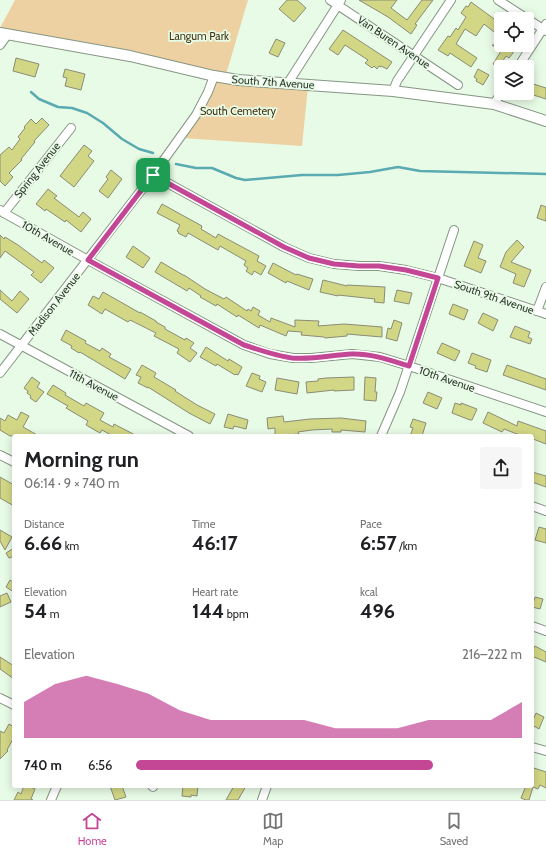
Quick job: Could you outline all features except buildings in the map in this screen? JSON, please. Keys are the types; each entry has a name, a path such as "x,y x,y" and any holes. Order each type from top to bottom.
{"street":[{"name":"Van Buren Avenue","path":"330,0 339,2 458,85"},
{"path":"393,91 414,55 451,0"},
{"path":"498,0 545,28 523,60"},
{"path":"288,83 339,2"},
{"path":"0,45 4,34"},
{"name":"South 7th Avenue","path":"4,34 130,56 214,76 238,80 393,91 494,104 546,121"},
{"name":"Madison Avenue","path":"0,372 88,260 196,116 214,76"},
{"path":"494,104 497,100"},
{"name":"Spring Avenue","path":"2,211 71,128"},
{"name":"South 9th Avenue","path":"153,175 284,247 309,258 334,264 379,266 406,270 438,278 546,314"},
{"name":"10th Avenue","path":"2,211 88,260 244,345 270,354 293,358 312,358 352,354 380,357 546,412"},
{"path":"383,434 400,392 454,230"},
{"path":"537,311 546,287"},
{"name":"11th Avenue","path":"0,334 185,434"},
{"path":"0,455 12,461"},
{"path":"534,507 546,511"},
{"path":"534,627 546,631"},
{"path":"0,698 12,704"},
{"path":"534,748 546,751"},
{"path":"51,800 56,788"},
{"path":"262,800 266,788"}],"green space":[{"name":"Langum Park","path":"15,0 248,0 225,78 0,31 0,28"},
{"name":"South Cemetery","path":"215,78 308,87 302,146 182,138"}],"waterway":[{"path":"31,92 39,99 58,107 72,108 87,113 103,123 122,139 139,149 153,153"},
{"path":"176,164 196,168 212,168 245,180 302,175 338,175 370,172 398,167 420,171 546,174"}],"route":[{"path":"153,175 284,247 309,258 334,264 379,266 406,270 438,278 409,366 380,357 352,354 312,358 293,358 270,354 244,345 88,260 153,175"}]}
